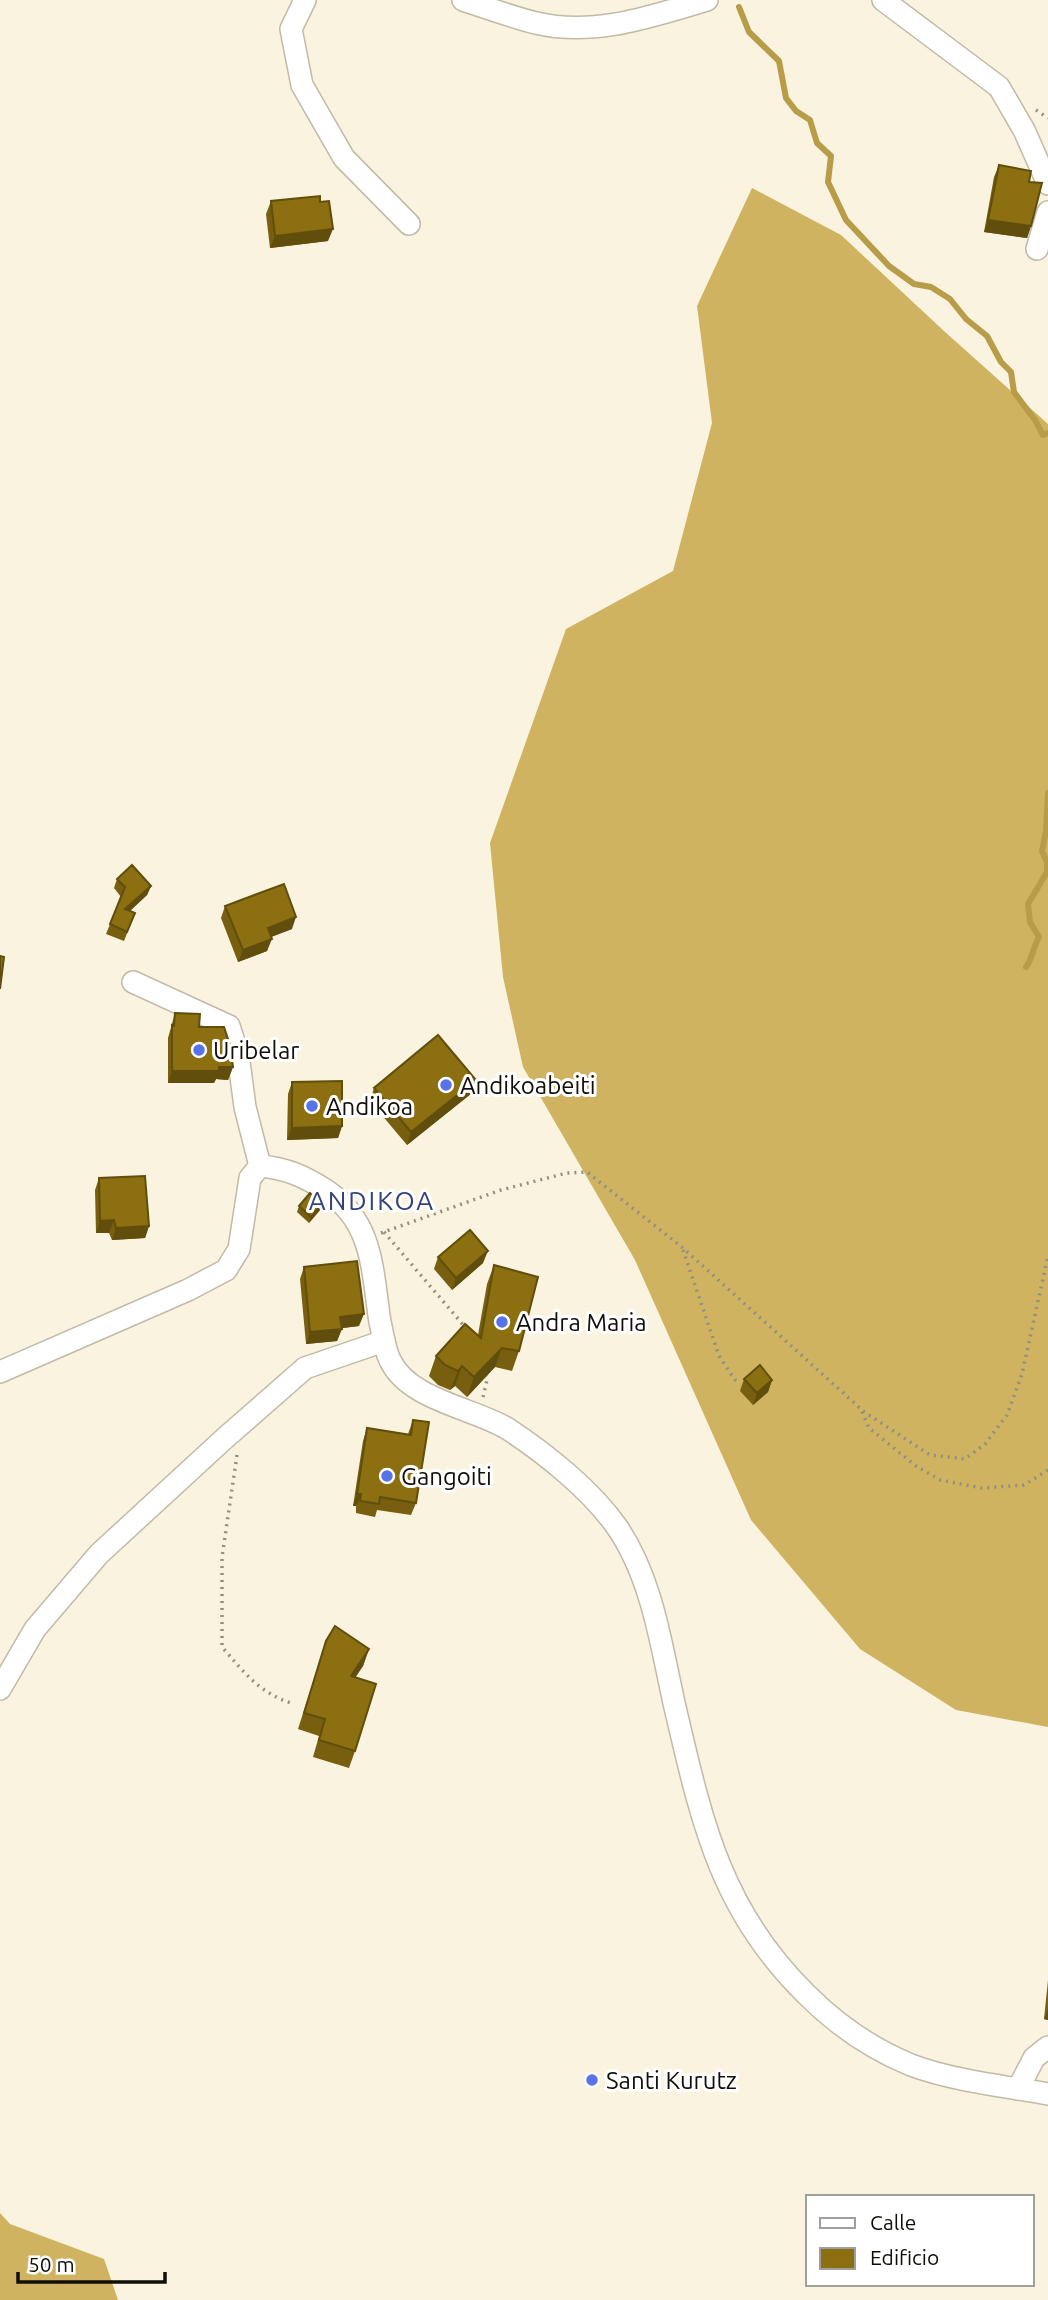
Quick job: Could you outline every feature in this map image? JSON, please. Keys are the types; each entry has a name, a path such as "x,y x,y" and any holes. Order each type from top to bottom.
{"street":[{"path":"305,0 291,29 302,85 344,158 409,224"},
{"path":"463,0 538,24 584,28 633,22 708,0"},
{"path":"883,0 999,87 1024,130 1048,184"},
{"path":"1037,249 1048,212"},
{"path":"133,982 229,1026 260,1166"},
{"path":"260,1166 278,1167 307,1178 342,1201 375,1235 384,1341 390,1363 414,1387 507,1428 597,1501 619,1530 648,1588 698,1803 714,1851 733,1899 760,1943 790,1979 824,2012 865,2042 911,2065 946,2075 1048,2095"},
{"path":"0,1372 188,1290 226,1270 239,1250 250,1178 260,1166"},
{"path":"0,1689 36,1629 99,1554 224,1439 305,1368 384,1341"},
{"path":"1018,2089 1034,2058 1048,2047"}],"path":[{"path":"467,1334 465,1326 375,1235 501,1190 567,1172 587,1172 683,1248 861,1409 930,1455 965,1459 985,1444 1007,1415 1022,1374 1048,1256"},
{"path":"683,1248 719,1356 737,1383"},
{"path":"479,1416 487,1380 484,1367"},
{"path":"861,1409 869,1428 915,1466 940,1480 982,1489 1024,1485 1048,1470"},
{"path":"237,1454 222,1557 222,1647 254,1685 291,1703"}],"shaded area":[{"path":"752,188 841,235 1048,424 1048,1727 956,1710 860,1649 751,1520 635,1260 523,1067 503,977 490,843 566,629 673,571 712,423 697,306"},
{"path":"0,2213 10,2224 104,2259 118,2300 0,2300"}],"building":[{"path":"999,165 1031,171 1029,182 1042,183 1031,226 988,220"},
{"path":"320,196 320,202 329,201 333,229 275,236 271,201"},
{"path":"132,865 151,886 125,909 135,913 127,932 110,924 125,887 117,879"},
{"path":"284,884 296,917 268,928 272,939 243,950 225,906"},
{"path":"0,956 4,957 0,989"},
{"path":"175,1013 200,1014 199,1027 224,1027 233,1067 219,1067 219,1071 172,1071 172,1025 174,1026"},
{"path":"438,1035 476,1080 411,1132 374,1088"},
{"name":"Andikoa","path":"342,1081 342,1126 292,1128 292,1082"},
{"path":"145,1176 149,1226 116,1228 114,1220 100,1221 99,1178"},
{"path":"310,1193 322,1204 311,1217 299,1206"},
{"path":"470,1230 488,1251 456,1278 438,1257"},
{"path":"357,1261 364,1314 340,1317 342,1329 310,1332 304,1267"},
{"path":"494,1265 538,1277 519,1351 502,1348 474,1377 462,1366 458,1371 445,1365 436,1356 465,1324 481,1338"},
{"path":"760,1365 772,1380 757,1393 744,1379"},
{"name":"Gangoiti","path":"413,1420 429,1422 416,1503 380,1497 379,1504 360,1501 361,1494 357,1494 367,1428 411,1435"},
{"path":"335,1626 369,1649 351,1676 376,1684 355,1751 319,1740 325,1719 304,1713 326,1641"}],"waterway":[{"path":"739,7 749,32 779,61 786,98 796,111 810,120 817,143 831,156 828,182 846,220 889,266 914,284 931,287 950,299 966,319 987,336 1001,362 1011,372 1014,392 1043,435 1048,433"},
{"path":"1026,967 1039,937 1030,922 1028,904 1047,872 1047,862 1042,851 1048,793"}],"place":[{"name":"Uribelar","path":"199,1050"},
{"name":"Andikoabeiti","path":"446,1085"},
{"name":"Andikoa","path":"312,1106"},
{"name":"Andra Maria","path":"502,1322"},
{"name":"Gangoiti","path":"387,1476"},
{"name":"Santi Kurutz","path":"592,2080"}],"district":[{"name":"ANDIKOA","path":"372,1200"}]}
